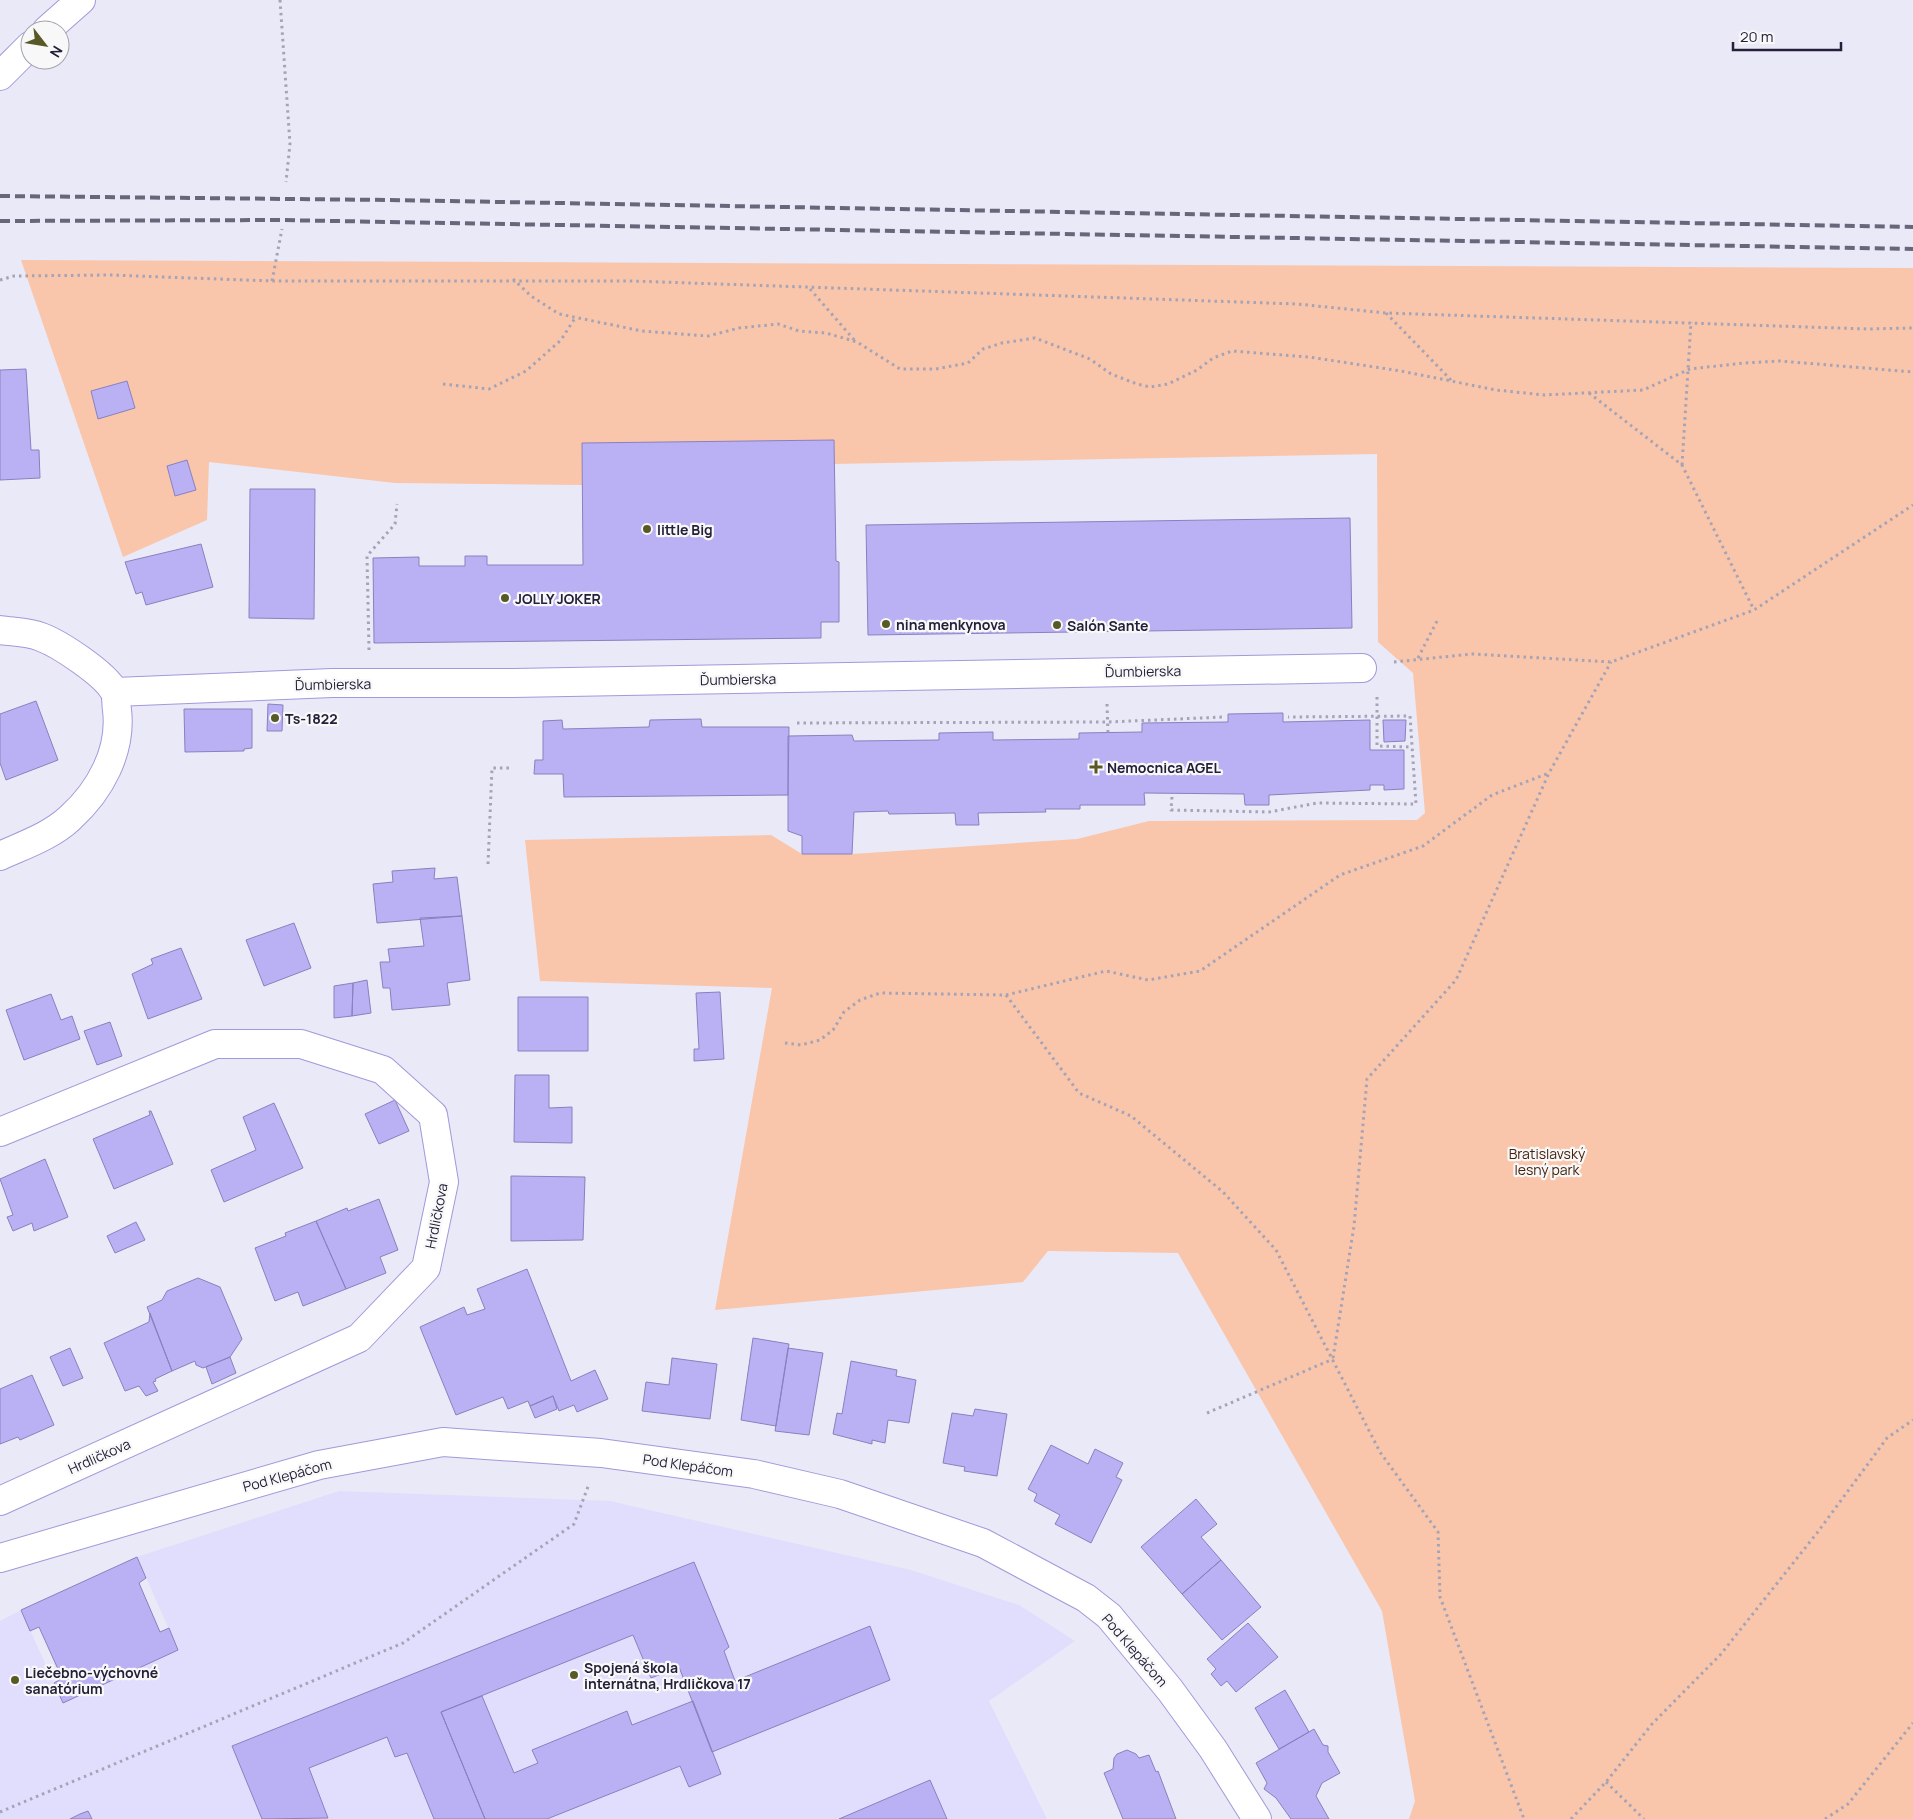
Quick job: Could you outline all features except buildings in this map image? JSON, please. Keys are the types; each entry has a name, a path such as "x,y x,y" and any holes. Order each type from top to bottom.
{"street":[{"path":"58,20 81,0"},
{"path":"0,76 20,56"},
{"path":"0,630 41,636 77,656 114,692 119,726 110,762 100,782 69,819 47,835 0,856"},
{"name":"Ďumbierska","path":"114,692 332,683 532,682 1362,668"},
{"name":"Hrdličkova","path":"0,1132 214,1044 301,1044 383,1070 433,1115 444,1182 426,1268 359,1338 0,1501"},
{"name":"Pod Klepáčom","path":"0,1558 319,1465 443,1442 600,1453 754,1474 840,1494 983,1543 1086,1598 1109,1616 1134,1644 1213,1748 1257,1819"}],"path":[{"path":"280,0 290,144 286,182"},
{"path":"272,281 282,228"},
{"path":"0,280 14,276 110,275 272,281 632,280 810,288 1297,304 1386,313 1868,329 1913,328"},
{"path":"513,279 548,309 575,318 642,331 708,336 739,328 778,324 799,332 826,333 856,342 900,369 936,370 968,363 983,349 1035,338 1090,359 1112,374 1150,387 1168,384 1197,370 1213,358 1232,351 1309,357 1451,380 1496,390 1544,395 1643,390 1690,369 1780,361 1913,372"},
{"path":"810,288 856,342"},
{"path":"1386,313 1451,380"},
{"path":"443,384 489,388 526,371 561,340 575,318"},
{"path":"1682,465 1690,369 1691,322"},
{"path":"1589,393 1682,465 1754,610"},
{"path":"369,653 367,556 395,524 397,504"},
{"path":"1362,668 1418,659 1472,654 1611,662 1754,610 1913,505"},
{"path":"1418,659 1437,621"},
{"path":"1333,1359 1354,1226 1367,1079 1456,980 1549,773 1611,662"},
{"path":"1362,668 1378,685 1377,746 1412,746"},
{"path":"1107,696 1108,733"},
{"path":"1172,797 1171,810 1269,812 1317,804 1416,804 1410,716 1288,716"},
{"path":"797,723 1108,722 1224,717"},
{"path":"488,864 492,768 511,768"},
{"path":"785,1043 801,1045 820,1040 833,1030 844,1012 860,1000 880,993 1006,995 1106,972 1148,980 1200,971 1340,875 1423,846 1492,795 1549,773"},
{"path":"1006,995 1079,1094 1131,1116 1223,1192 1276,1250 1380,1452 1438,1532 1440,1597 1524,1819"},
{"path":"1207,1413 1333,1359"},
{"path":"1571,1819 1606,1782 1652,1724 1721,1654 1817,1533 1887,1438 1913,1420"},
{"path":"0,1812 403,1643 574,1524 600,1453"},
{"path":"1824,1819 1848,1804 1913,1723"},
{"path":"1606,1782 1644,1819"}],"shaded area":[{"name":"Spojená škola internátna, Hrdličkova 17","path":"339,1491 610,1501 911,1570 1019,1605 1075,1641 989,1701 1047,1819 0,1819 0,1621 21,1610 63,1703 178,1650 137,1557"}],"green space":[{"name":"Bratislavský lesný park","path":"21,260 1913,268 1913,1819 1409,1819 1415,1801 1382,1611 1178,1253 1048,1251 1023,1282 715,1310 772,988 540,981 525,840 771,835 802,854 852,854 1077,839 1149,821 1417,820 1425,813 1413,673 1378,642 1377,454 833,464 582,443 582,485 395,483 209,462 207,520 123,557"}],"railway":[{"path":"0,196 389,200 1913,227"},
{"path":"0,221 278,220 1913,249"}],"place":[{"name":"little Big","path":"647,529"},
{"name":"JOLLY JOKER","path":"505,598"},
{"name":"nina menkynova","path":"886,624"},
{"name":"Salón Sante","path":"1057,625"},
{"name":"Ts-1822","path":"275,718"},
{"name":"Nemocnica AGEL","path":"1096,767"},
{"name":"Spojená škola internátna, Hrdličkova 17","path":"574,1675"},
{"name":"Liečebno-výchovné sanatórium","path":"15,1680"}]}
